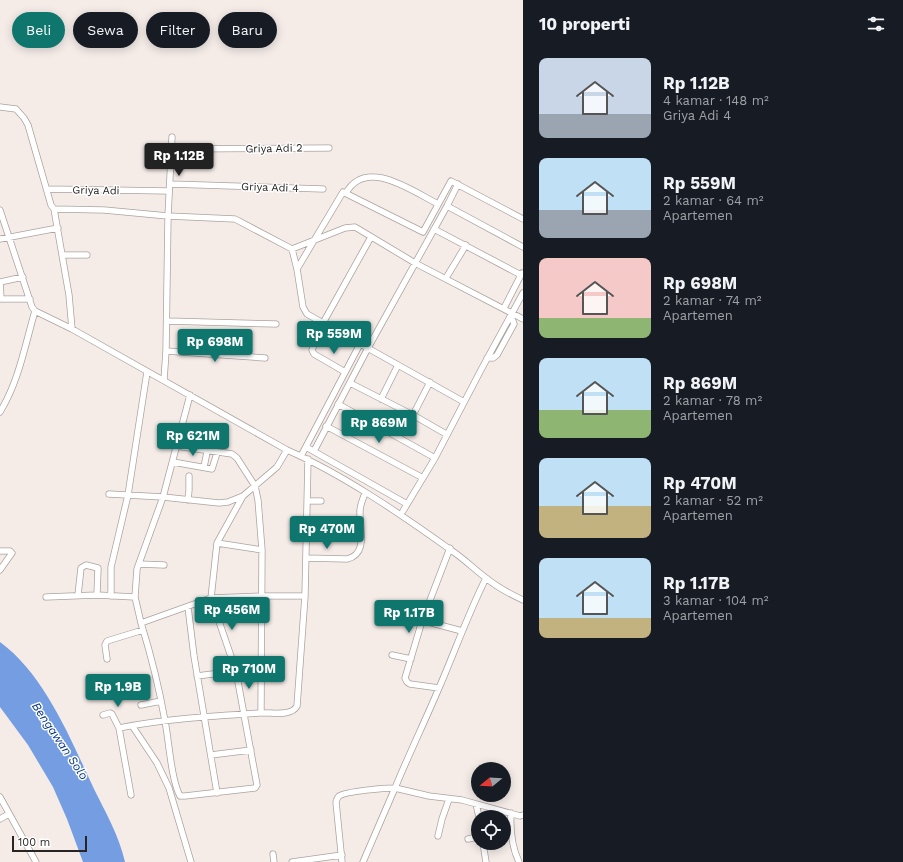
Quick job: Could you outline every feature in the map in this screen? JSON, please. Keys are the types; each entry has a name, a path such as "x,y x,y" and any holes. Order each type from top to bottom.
{"street":[{"path":"0,107 16,109 28,125 47,189 50,205 54,209 70,295 72,329"},
{"path":"164,380 167,321 168,216 172,137"},
{"name":"Griya Adi 2","path":"171,149 330,148"},
{"path":"297,269 343,192 346,193 351,184 355,182 363,179 382,177 438,204"},
{"path":"423,232 450,182 458,184 523,219"},
{"name":"Griya Adi 4","path":"170,184 322,189"},
{"path":"314,451 368,348 458,184"},
{"name":"Griya Adi","path":"47,189 169,191"},
{"path":"346,193 430,237"},
{"path":"447,206 523,247"},
{"path":"54,209 104,210 168,216 235,219 292,249 352,227 415,262 504,308 511,315 523,318"},
{"path":"0,210 35,311 17,378 9,397 0,412"},
{"path":"0,239 9,236 58,228"},
{"path":"434,229 522,274 504,308"},
{"path":"345,372 313,353 313,347 323,323 371,237"},
{"path":"446,278 466,245"},
{"path":"292,249 305,312 464,402"},
{"path":"63,255 87,255"},
{"path":"23,277 0,282 0,299 30,299"},
{"path":"403,511 435,458 446,434 523,293"},
{"path":"35,311 72,329 287,450 308,459 365,493 450,548 503,590 522,598"},
{"path":"167,321 276,324"},
{"path":"301,456 360,344"},
{"path":"166,351 265,358"},
{"path":"381,399 398,365"},
{"path":"111,596 112,567 128,495 147,372"},
{"path":"413,415 430,382"},
{"path":"350,383 413,415 446,434"},
{"path":"190,395 163,497 137,569 135,597 156,674 175,783 181,796 217,793 255,788 257,786 236,671 211,598 217,543 243,496"},
{"path":"338,404 435,458"},
{"path":"326,426 423,478"},
{"path":"176,446 207,452 232,454 235,456 255,486 258,500 262,550 261,712"},
{"path":"306,447 407,504"},
{"path":"109,494 163,497 224,503 243,496 255,486 259,480 277,466 287,450"},
{"path":"204,467 207,452"},
{"path":"173,462 212,468 217,453"},
{"path":"119,728 205,717 261,712 289,712 294,710 297,706 305,596 308,459"},
{"path":"188,500 190,487 189,476"},
{"path":"306,558 347,559 353,557 357,553 362,540 360,510 365,493"},
{"path":"307,501 321,501"},
{"path":"306,526 360,523"},
{"path":"217,543 262,550"},
{"path":"439,688 407,682 406,676 422,621 450,548"},
{"path":"0,551 8,551 12,553 0,570"},
{"path":"139,564 164,565"},
{"path":"78,595 81,568 86,566 98,568 97,595"},
{"path":"363,862 486,578"},
{"path":"46,597 97,595 135,597"},
{"path":"141,623 211,598 305,596"},
{"path":"188,607 197,676 217,793"},
{"path":"398,614 462,631"},
{"path":"107,659 105,645 107,641 143,630"},
{"path":"392,655 411,659"},
{"path":"197,676 236,671"},
{"path":"142,705 161,701"},
{"path":"103,715 110,713 112,714 119,728 131,795"},
{"path":"133,727 157,763 169,788 191,862"},
{"path":"211,755 251,750"},
{"path":"169,788 175,783"},
{"path":"342,862 336,802 342,795 375,789 395,788 499,810"},
{"path":"0,797 36,862"},
{"path":"438,836 449,799"},
{"path":"476,804 477,810"},
{"path":"519,862 512,837 511,813 523,815"},
{"path":"0,820 9,814"},
{"path":"484,850 486,862"},
{"path":"273,854 274,862"},
{"path":"292,862 342,855"}],"water":[{"name":"Bengawan Solo","path":"0,642 16,656 30,672 55,710 112,825 125,862 83,862 53,787 28,745 0,707"}]}
